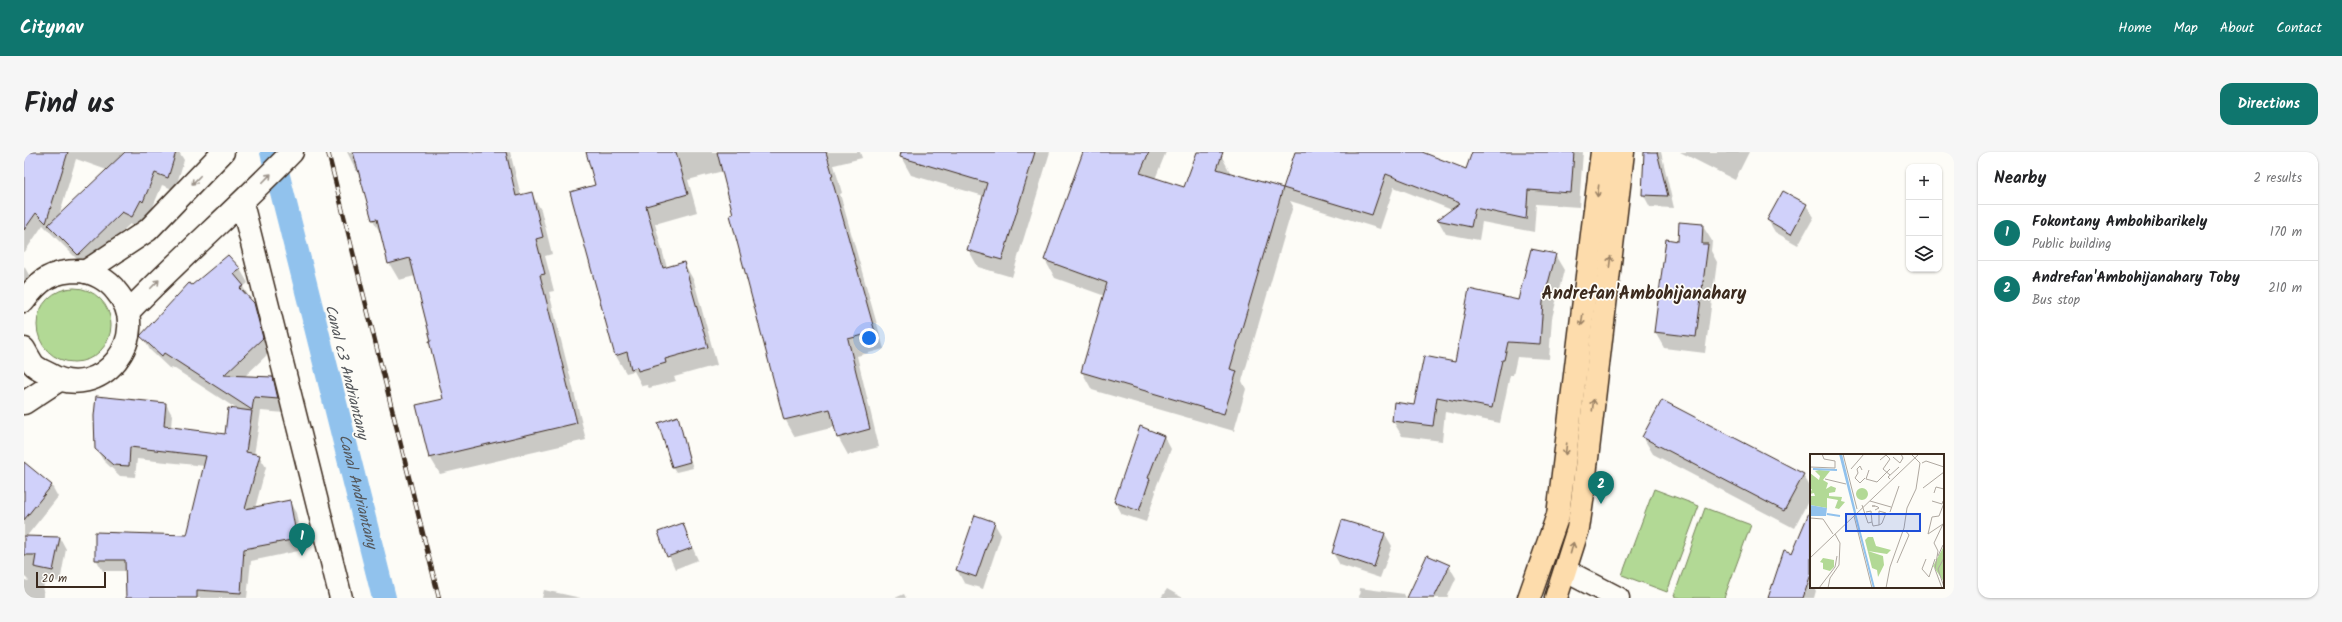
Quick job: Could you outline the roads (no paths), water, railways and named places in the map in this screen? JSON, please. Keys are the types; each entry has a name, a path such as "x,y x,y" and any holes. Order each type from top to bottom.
{"main road":[{"path":"85,272 148,230 223,152"},
{"path":"128,312 176,262 242,203 292,152"},
{"path":"1529,598 1558,515 1602,152"},
{"path":"1561,585 1578,529 1623,152"},
{"path":"242,203 341,598"},
{"path":"24,301 35,286 47,277 65,271 85,272 96,275 112,286 120,294 128,312 129,337 122,355 113,366 91,378 78,382 59,380 34,366 24,349"},
{"path":"24,403 59,380"},
{"path":"1538,574 1561,585 1618,598"}],"waterway":[{"name":"Canal Andriantany","path":"272,152 384,598"},
{"name":"Canal c3 Andriantany","path":"282,168 321,330 391,598"}],"railway":[{"path":"328,152 439,598"}],"place":[{"name":"Andrefan'Ambohijanahary Toby","path":"1601,504"},
{"name":"Fokontany Ambohibarikely","path":"302,556"}],"district":[{"name":"Andrefan'Ambohijanahary","path":"1644,294"}]}
